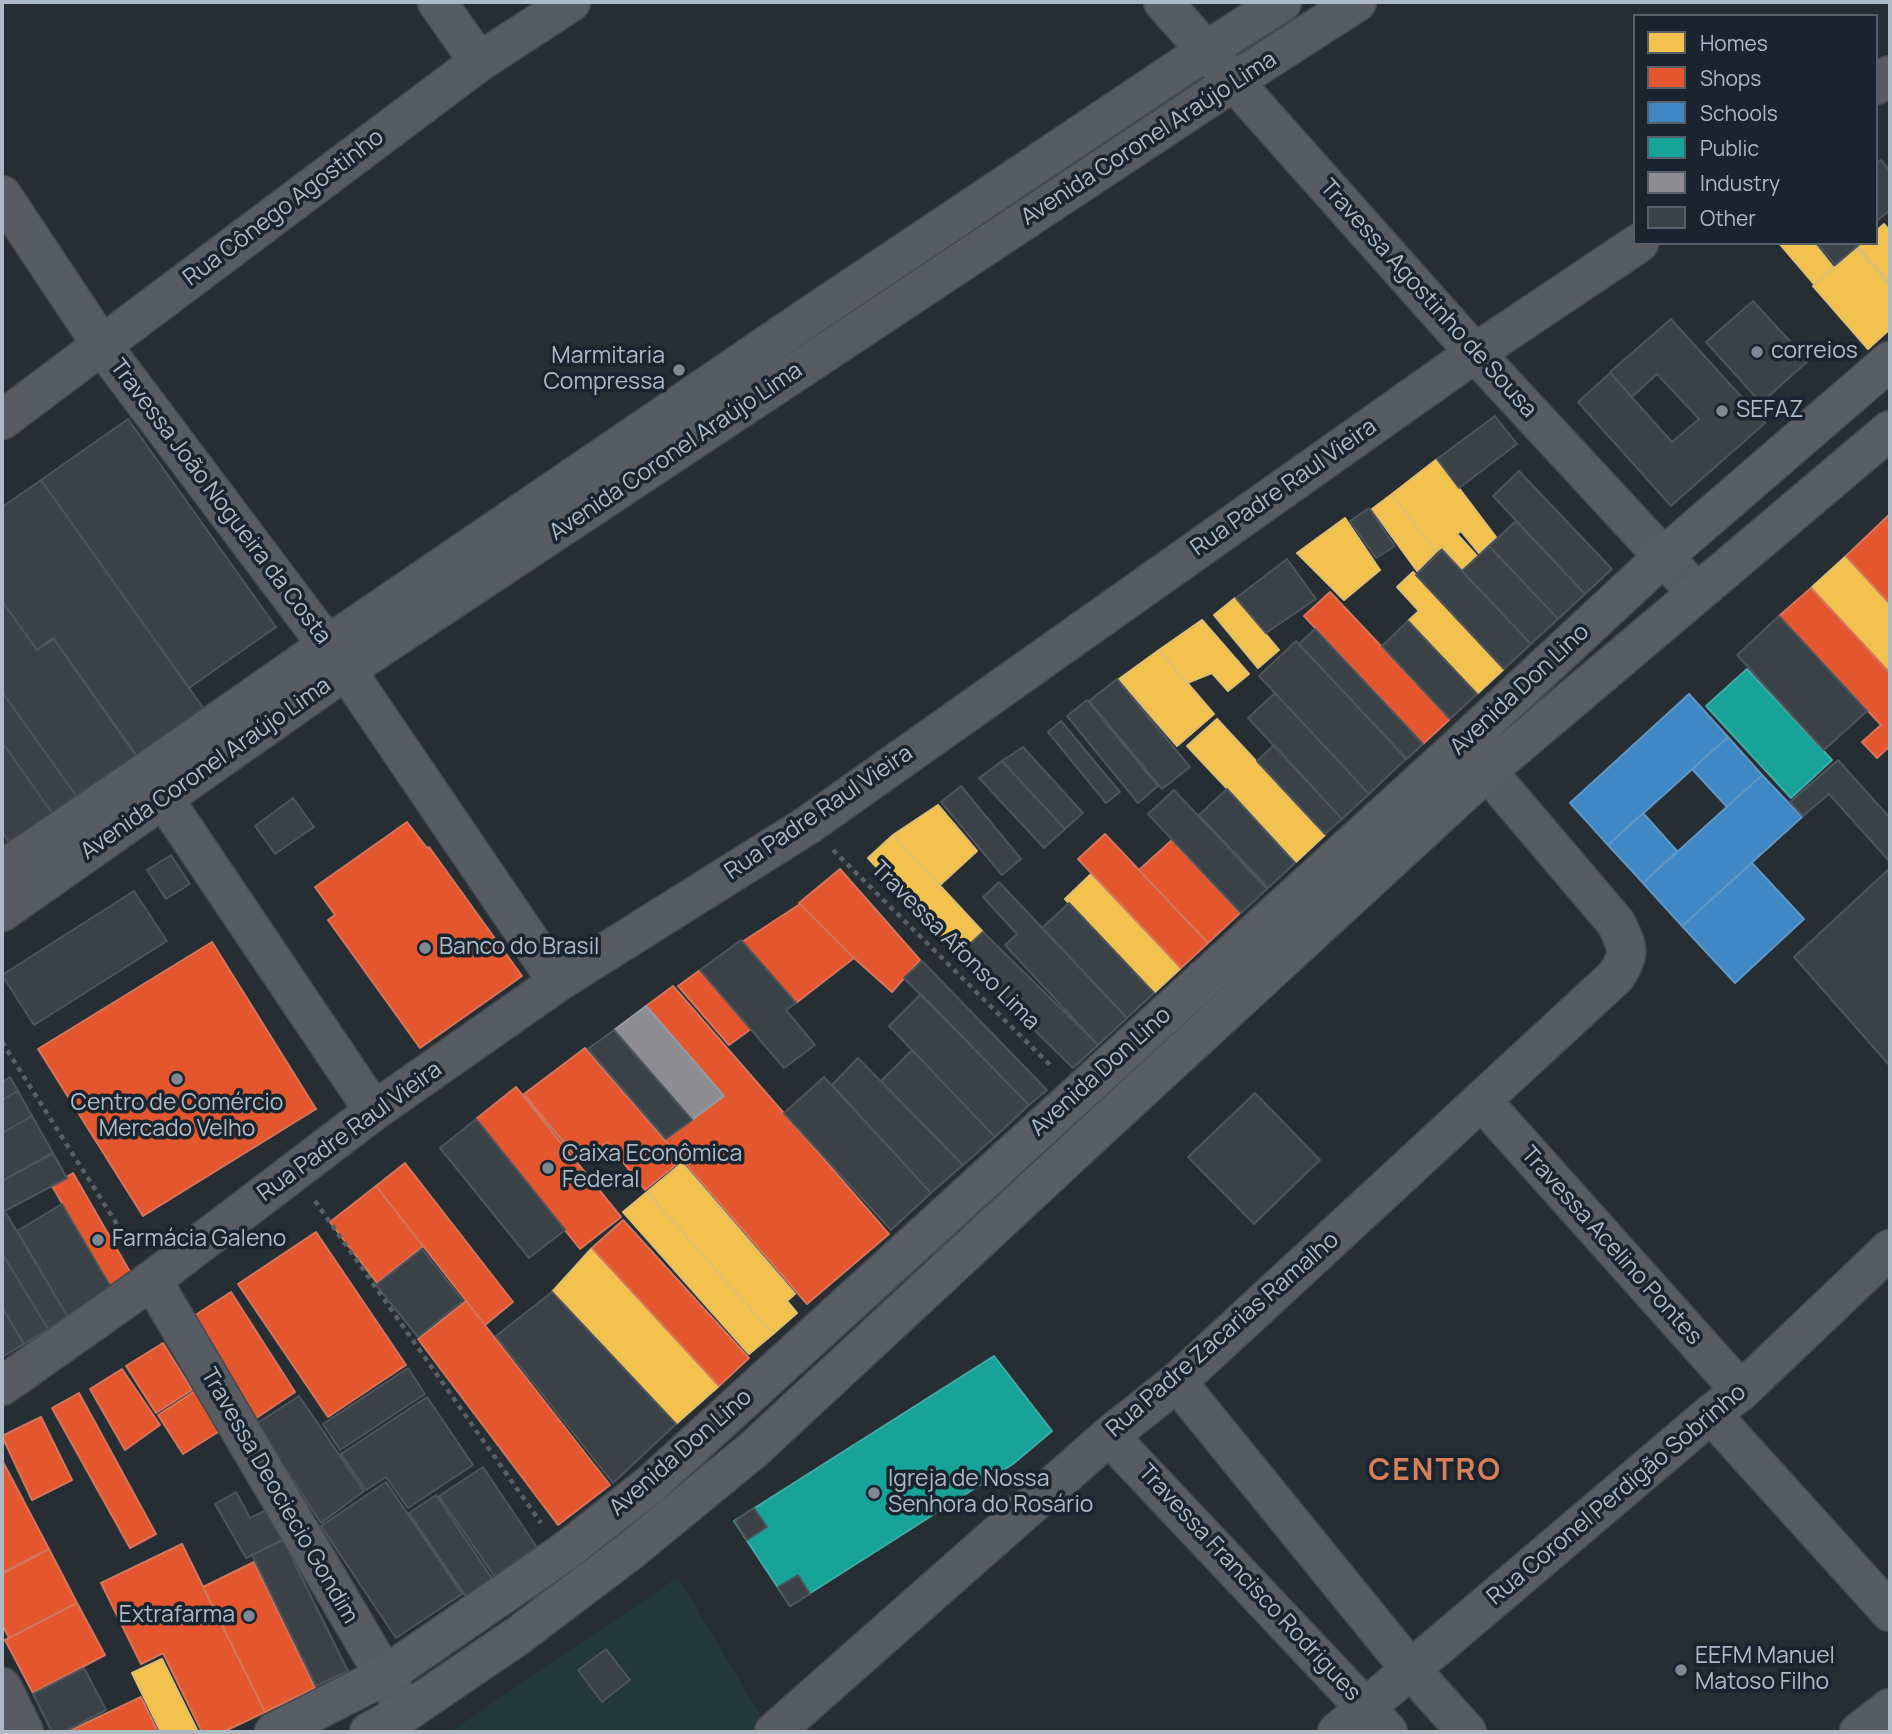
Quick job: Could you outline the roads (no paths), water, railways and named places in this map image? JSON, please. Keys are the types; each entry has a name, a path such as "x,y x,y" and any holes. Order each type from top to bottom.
{"main road":[{"name":"Avenida Don Lino","path":"369,1732 406,1712 519,1635 608,1568 754,1449 1107,1121 1474,758 1663,557 1890,361"},
{"name":"Avenida Don Lino","path":"274,1732 384,1676 563,1553 651,1484 1079,1092 1474,758 1697,593 1890,430"}],"street":[{"path":"437,2 479,62"},
{"name":"Rua Cônego Agostinho","path":"2,419 479,62 571,2"},
{"name":"Travessa Agostinho de Sousa","path":"1163,2 1475,353 1697,593"},
{"name":"Avenida Coronel Araújo Lima","path":"576,497 804,320 1282,2"},
{"name":"Avenida Coronel Araújo Lima","path":"2,912 155,785 336,658 576,497 828,351 1357,2"},
{"path":"993,194 1016,226"},
{"name":"Travessa João Nogueira da Costa","path":"2,195 101,344 336,658 558,982"},
{"name":"Rua Padre Raul Vieira","path":"2,1386 152,1280 374,1111 558,982 808,825 1475,353 1636,245"},
{"path":"804,320 828,351"},
{"name":"Rua Padre Zacarias Ramalho","path":"774,1732 1109,1436 1177,1382 1616,976 1627,954 1616,923 1474,758"},
{"path":"155,785 374,1111"},
{"name":"Avenida Coronel Araújo Lima","path":"2,870 155,785"},
{"name":"Travessa Acelino Pontes","path":"1482,1101 1741,1391"},
{"name":"Rua Coronel Perdigão Sobrinho","path":"1337,1732 1377,1720 1411,1670 1741,1391 1890,1249"},
{"name":"Travessa Deociecio Gondim","path":"152,1280 406,1712"},
{"path":"1177,1382 1411,1670 1467,1732"},
{"path":"1711,1414 1890,1612"},
{"name":"Travessa Francisco Rodrigues","path":"1109,1436 1377,1720"},
{"path":"2,1687 24,1732"},
{"path":"1859,1732 1890,1707"}],"place":[{"name":"correios","path":"1757,352"},
{"name":"Marmitaria Compressa","path":"679,370"},
{"name":"SEFAZ","path":"1722,411"},
{"name":"Banco do Brasil","path":"425,948"},
{"name":"Centro de Comércio Mercado Velho","path":"177,1079"},
{"name":"Caixa Econômica Federal","path":"548,1168"},
{"name":"Farmácia Galeno","path":"98,1240"},
{"name":"Igreja de Nossa Senhora do Rosário","path":"874,1493"},
{"name":"Extrafarma","path":"249,1616"},
{"name":"EEFM Manuel Matoso Filho","path":"1681,1670"}],"district":[{"name":"CENTRO","path":"1435,1472"}]}
